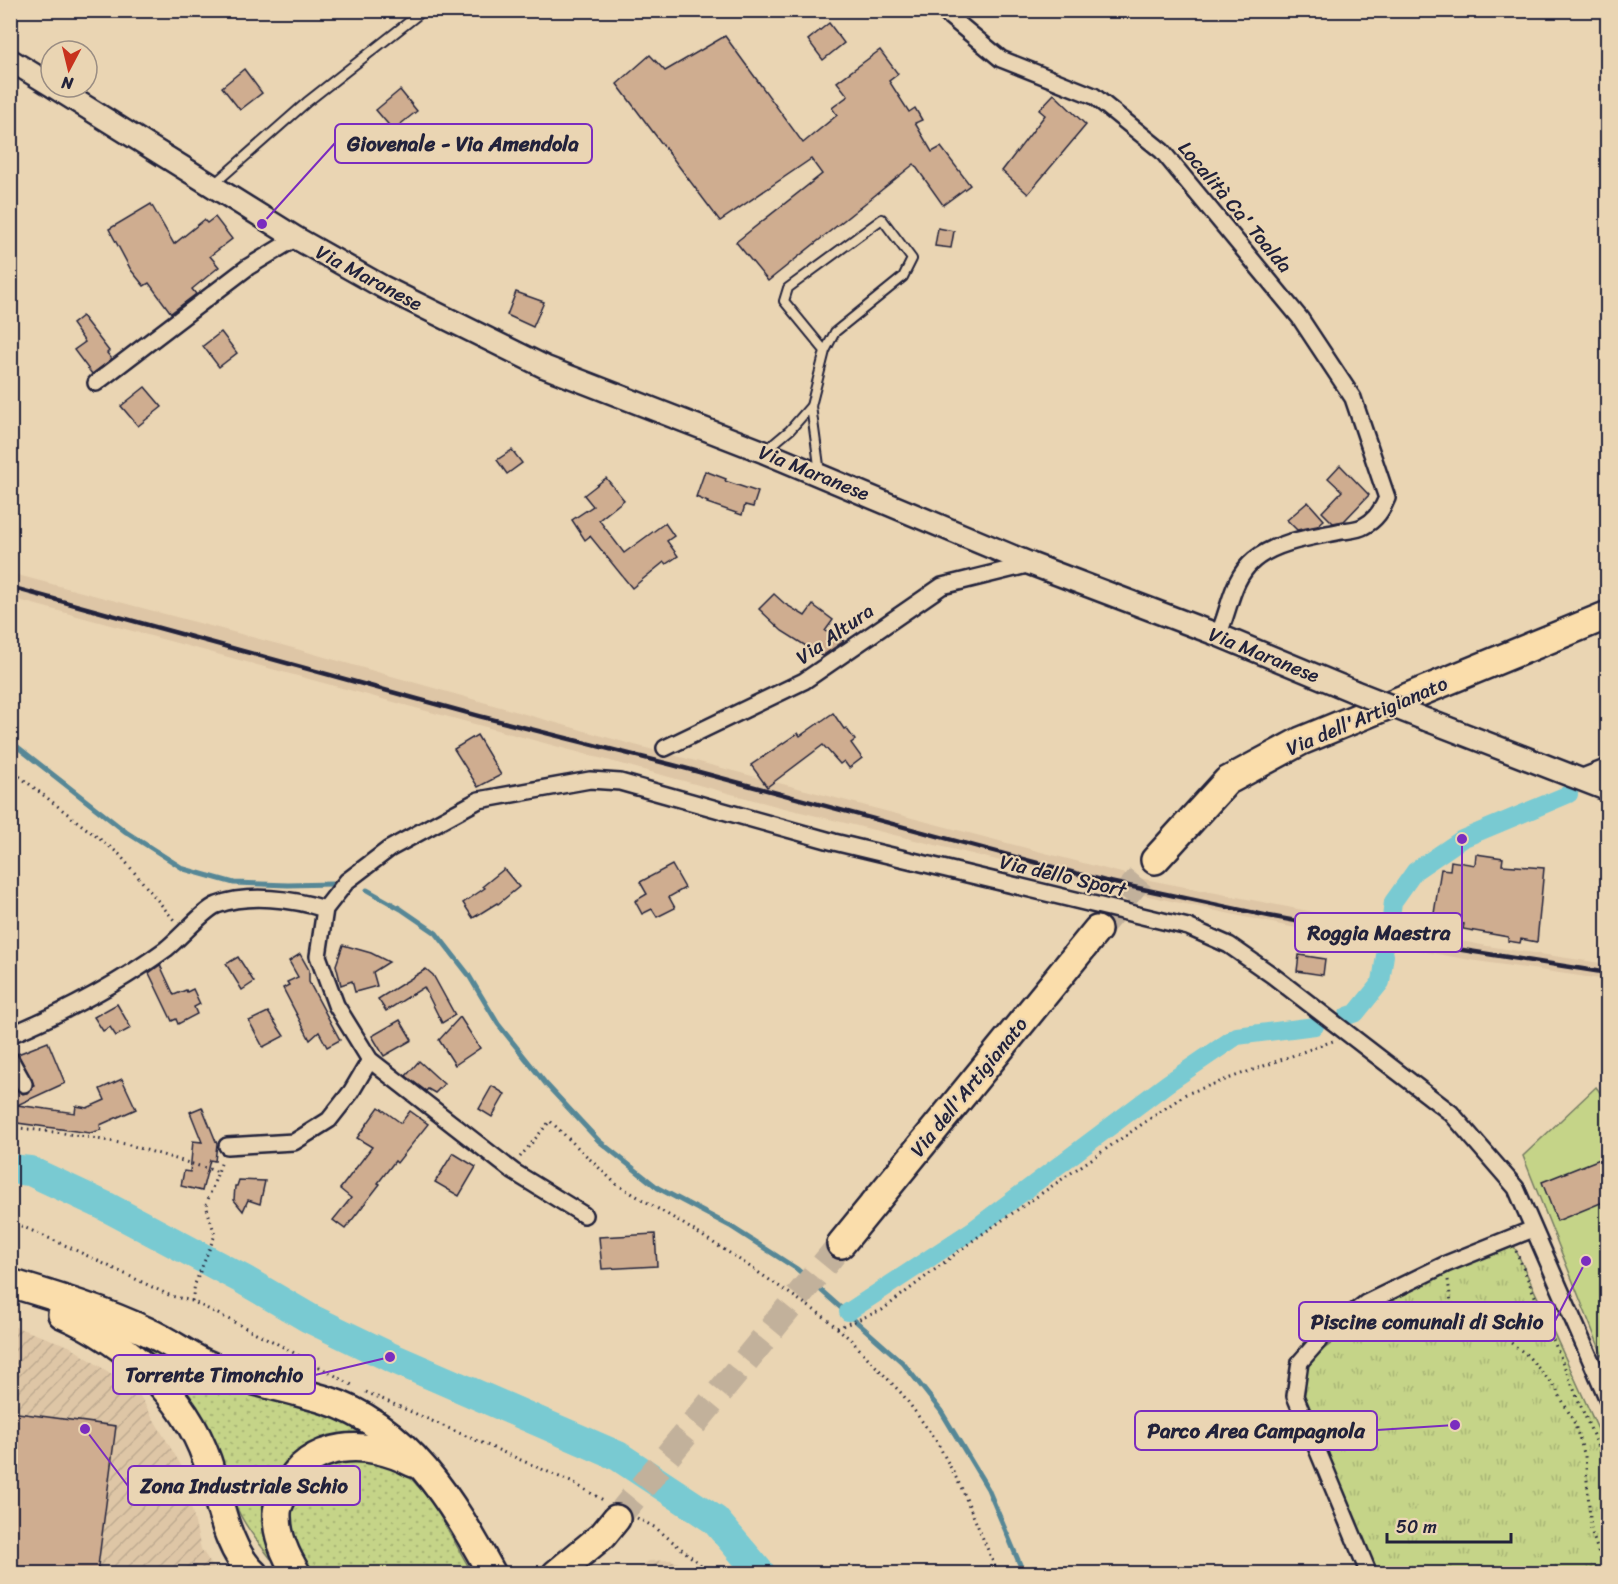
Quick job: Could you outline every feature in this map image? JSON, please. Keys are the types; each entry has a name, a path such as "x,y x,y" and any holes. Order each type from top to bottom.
{"highway":[{"name":"Via dell'Artigianato","path":"1155,860 1227,781 1301,741 1608,615"},
{"name":"Via dell'Artigianato","path":"841,1244 1097,930"},
{"path":"10,1282 84,1306 149,1332 203,1362 251,1381 326,1400 356,1412 388,1432 425,1469 467,1529 491,1571"},
{"path":"10,1295 80,1322 113,1342 146,1368 171,1396 193,1430 207,1459 217,1496 254,1552 258,1572"},
{"path":"297,1574 279,1537 277,1510 291,1479 313,1459 338,1448 373,1448 396,1454 425,1469"},
{"path":"556,1574 611,1524"},
{"path":"571,1574 611,1524"},
{"path":"585,1574 611,1524"}],"main road":[{"name":"Via Maranese","path":"10,60 39,78"},
{"name":"Via Maranese","path":"73,99 296,238 382,287 545,367 764,452 1031,564 1218,635 1353,691 1608,790"}],"street":[{"name":"Località Ca' Toalda","path":"947,12 1001,59 1094,96 1162,151 1300,318 1353,398 1387,498 1382,510 1374,520 1362,528 1299,540 1269,550 1253,561 1238,577 1218,635"},
{"path":"96,382 248,267 296,238"},
{"name":"Via Altura","path":"665,748 804,681 942,586 1031,564"},
{"path":"1577,779 1608,767"},
{"name":"Via dello Sport","path":"325,909 346,881 388,849 479,800 590,780 620,782 834,842 1188,927 1229,945 1272,975 1451,1113 1516,1188 1608,1400"},
{"path":"10,1035 53,1017 84,1000 166,948 214,905 233,900 274,899 325,909 318,956 336,1005 370,1060 511,1169 584,1215"},
{"path":"10,1059 24,1084"},
{"path":"227,1146 294,1142 329,1120 351,1092 370,1060"},
{"path":"1369,1574 1295,1396 1300,1362 1322,1337 1366,1303 1446,1263 1533,1229"}],"lane":[{"path":"213,185 307,102 424,10"},
{"path":"820,475 811,406 825,351 835,332 903,277 912,259 882,219 788,288 784,301 825,351"},
{"path":"764,452 790,430 811,406"}],"path":[{"path":"10,769 119,854 185,933"},
{"path":"837,1328 882,1310 975,1239 1186,1094 1349,1035"},
{"path":"511,1169 550,1120 616,1184 677,1220 824,1316 869,1358 903,1395 937,1442 962,1489 998,1574"},
{"path":"10,1126 126,1144 219,1172"},
{"path":"192,1301 195,1284 215,1235 206,1205 227,1146"},
{"path":"10,1221 171,1296 192,1301 274,1342 353,1386 571,1482 611,1524 656,1528 712,1574"},
{"path":"1510,1239 1608,1471"},
{"path":"1446,1263 1451,1302 1463,1316 1502,1336 1527,1355 1555,1387 1570,1413 1585,1456 1591,1530 1598,1551 1608,1556"}],"shaded area":[{"path":"10,573 293,648 627,743 1144,879 1487,946 1607,964 1607,980 1470,960 1286,926 1107,887 776,806 11,598"},
{"path":"10,1325 69,1346 137,1391 182,1467 201,1549 217,1573 11,1573"},
{"path":"671,1560 686,1567 692,1573 632,1573 649,1561"}],"green space":[{"path":"1596,1087 1608,1103 1607,1367 1523,1156"},
{"path":"1514,1246 1607,1449 1607,1573 1378,1573 1304,1401 1306,1366 1324,1349 1430,1273"},
{"path":"108,1324 327,1409 376,1436 330,1440 266,1530 271,1559 239,1513 200,1417 183,1389 148,1353"},
{"path":"382,1459 407,1474 433,1503 472,1573 313,1573 303,1563 291,1531 289,1506 302,1481 323,1463"}],"building":[{"path":"829,23 844,43 823,60 808,40"},
{"path":"725,36 803,143 837,115 832,108 848,96 837,82 880,50 898,74 889,81 909,112 915,108 922,120 915,123 932,152 941,147 970,185 943,205 914,164 768,281 736,242 822,174 811,159 720,221 617,84 650,55 665,71"},
{"path":"244,69 262,93 240,110 222,87"},
{"path":"400,90 417,111 393,130 376,110"},
{"path":"1054,94 1086,125 1028,194 1002,171 1045,115 1039,110"},
{"path":"151,204 174,244 204,220 207,223 215,217 232,239 210,256 219,267 192,289 196,294 171,313 149,283 144,286 131,270 109,229"},
{"path":"938,228 954,231 951,248 935,246"},
{"path":"516,292 544,302 533,327 507,315"},
{"path":"82,316 109,351 107,353 112,359 92,374 74,350 85,342 72,324"},
{"path":"221,332 237,353 219,367 203,346"},
{"path":"145,387 162,407 138,426 121,406"},
{"path":"512,450 522,463 507,474 497,460"},
{"path":"1340,465 1369,495 1344,521 1333,523 1322,512 1342,491 1328,478"},
{"path":"705,471 726,479 725,481 758,492 753,507 745,505 742,515 696,497"},
{"path":"606,478 624,500 599,520 624,553 665,523 674,536 667,541 678,556 666,564 664,562 632,588 590,536 585,540 572,520 593,506 584,495"},
{"path":"1308,502 1324,520 1317,526 1297,530 1287,520"},
{"path":"774,594 805,616 813,605 833,620 825,631 844,641 822,656 782,631 759,609"},
{"path":"833,713 855,740 851,743 862,758 849,768 844,761 840,764 823,745 767,787 751,765 798,733 800,736"},
{"path":"477,735 501,775 478,787 454,749"},
{"path":"1476,854 1503,858 1502,865 1544,868 1537,942 1521,939 1520,943 1508,941 1508,937 1463,929 1464,924 1433,920 1441,869 1450,870 1451,861 1475,865"},
{"path":"672,865 685,888 669,897 675,908 657,917 652,909 642,914 635,901 647,894 640,882"},
{"path":"504,869 519,887 498,904 473,918 463,903 485,888 483,886"},
{"path":"343,945 371,953 389,962 373,972 377,986 355,992 352,981 341,985 336,965"},
{"path":"300,954 309,970 309,982 340,1040 327,1047 319,1032 310,1040 283,988 289,985 287,982 298,977 289,961"},
{"path":"1299,955 1325,959 1323,975 1297,971"},
{"path":"238,957 254,982 242,990 226,964"},
{"path":"160,965 174,995 193,989 200,1004 194,1007 197,1014 178,1024 176,1019 172,1021 149,973"},
{"path":"426,969 433,975 455,1015 442,1023 424,987 386,1011 378,999"},
{"path":"117,1004 131,1028 116,1036 110,1027 103,1031 94,1017"},
{"path":"268,1012 284,1036 263,1047 249,1021"},
{"path":"460,1017 480,1048 455,1065 439,1040"},
{"path":"400,1020 412,1040 384,1056 372,1036"},
{"path":"48,1042 65,1083 17,1105 75,1113 76,1106 87,1108 105,1100 100,1089 122,1079 136,1109 100,1125 101,1130 90,1133 10,1122 10,1080 23,1094 29,1092 34,1085 18,1054"},
{"path":"419,1061 444,1084 435,1093 428,1089 426,1091 406,1076"},
{"path":"492,1086 505,1094 492,1117 479,1109"},
{"path":"202,1107 217,1144 215,1161 210,1160 202,1191 181,1186 184,1171 190,1172 193,1141 202,1142 190,1112"},
{"path":"379,1107 401,1123 410,1111 428,1124 397,1163 395,1161 345,1229 333,1220 351,1198 340,1189 372,1147 357,1138"},
{"path":"453,1153 476,1167 459,1196 435,1182"},
{"path":"1600,1159 1608,1175 1608,1200 1557,1221 1542,1182"},
{"path":"239,1180 265,1181 260,1204 248,1200 243,1211 234,1200 235,1186"},
{"path":"655,1234 657,1266 602,1269 599,1237"},
{"path":"10,1412 116,1426 97,1574 10,1574"}],"waterway":[{"path":"10,741 126,832 184,869 234,883 332,884"},
{"path":"1390,926 1393,902 1415,871 1462,839 1569,794"},
{"path":"367,890 401,909 436,933 468,974 498,1024 546,1084 599,1141 658,1188 730,1226 797,1269 903,1363 941,1411 988,1489 1024,1574"},
{"path":"1347,1016 1356,1013 1381,982 1385,955"},
{"path":"848,1312 974,1229 1168,1083 1237,1036 1315,1026"},
{"path":"10,1169 30,1171 105,1206 244,1280 309,1318 390,1357 618,1456 715,1520 761,1574"}],"tunnel":[{"path":"1097,930 1155,860"},
{"path":"616,1519 841,1244"}],"railway":[{"path":"10,587 479,716 673,765 1105,881 1269,916 1393,939 1608,973"}],"place":[{"name":"Giovenale - Via Amendola","path":"262,224"},
{"name":"Roggia Maestra","path":"1462,839"},
{"name":"Piscine comunali di Schio","path":"1586,1261"},
{"name":"Torrente Timonchio","path":"390,1357"},
{"name":"Parco Area Campagnola","path":"1455,1425"},
{"name":"Zona Industriale Schio","path":"85,1429"}]}
